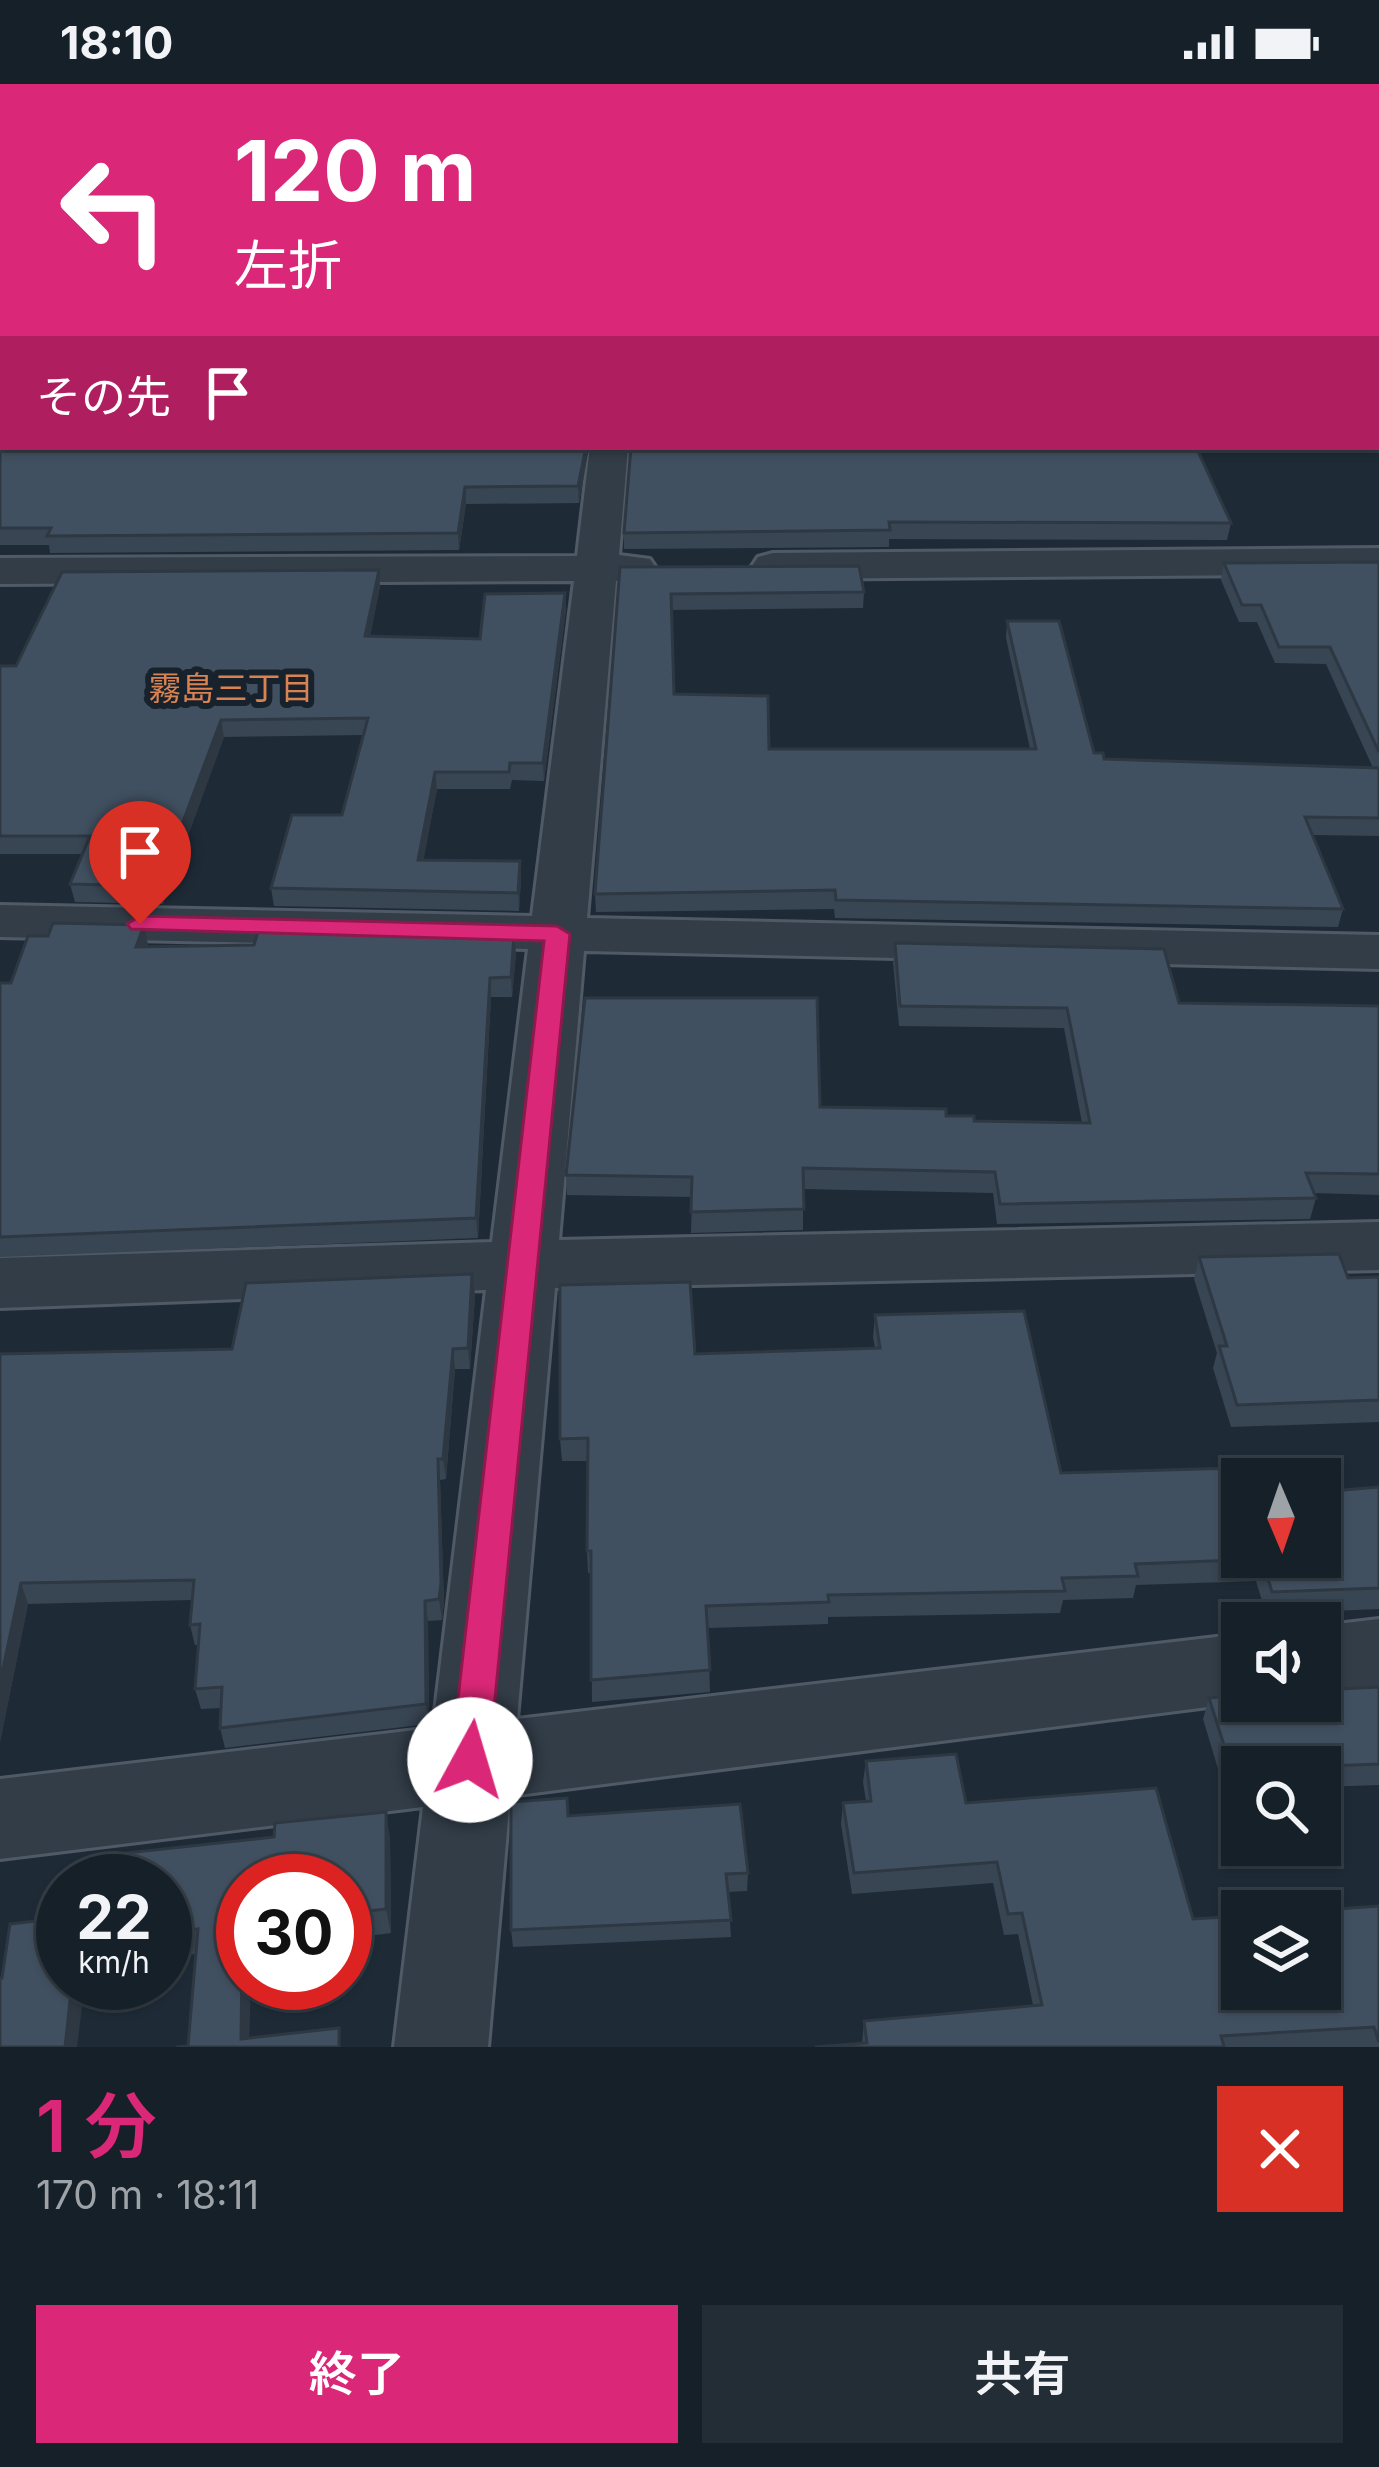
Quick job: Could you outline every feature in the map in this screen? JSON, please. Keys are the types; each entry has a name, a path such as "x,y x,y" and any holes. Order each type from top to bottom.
{"street":[{"path":"441,2047 608,450"},
{"path":"739,567 1379,561"},
{"path":"0,572 667,567"},
{"path":"0,921 1379,952"},
{"path":"0,1283 520,1265 1379,1246"},
{"path":"1341,1659 1379,1654"},
{"path":"0,1819 1221,1672"}],"building":[{"path":"0,450 585,450 578,486 465,487 458,533 47,536 51,528 0,528"},
{"path":"631,450 1197,450 1231,523 889,522 890,530 624,533"},
{"path":"1379,562 1379,752 1330,647 1279,647 1261,605 1242,605 1224,563"},
{"path":"859,566 864,592 671,594 674,694 768,696 769,749 1036,749 1007,621 1059,621 1094,753 1103,753 1104,759 1379,768 1379,818 1305,817 1343,909 836,900 835,890 595,894 620,567"},
{"path":"379,570 365,636 480,639 485,594 565,593 543,763 510,763 509,772 435,772 418,860 520,861 518,893 271,888 292,815 342,815 368,718 221,720 159,886 70,884 90,836 0,836 0,666 16,666 62,572"},
{"path":"53,923 144,925 136,947 254,945 259,928 514,934 511,977 490,978 476,1218 0,1237 0,983 11,983 28,936 48,936"},
{"path":"895,943 1164,949 1179,1003 1379,1006 1379,1174 1306,1173 1316,1198 1000,1204 995,1172 803,1168 804,1209 691,1212 692,1177 566,1175 585,998 817,998 820,1107 946,1109 946,1116 974,1116 974,1121 1090,1123 1067,1008 900,1006"},
{"path":"1339,1254 1348,1278 1379,1277 1379,1400 1237,1405 1219,1346 1227,1346 1199,1257"},
{"path":"472,1274 468,1348 453,1349 443,1459 438,1459 441,1583 439,1599 425,1601 426,1704 220,1728 222,1687 195,1689 200,1624 190,1625 194,1580 21,1583 0,1683 0,1354 232,1349 246,1283"},
{"path":"690,1282 695,1354 880,1348 875,1315 1024,1311 1061,1473 1221,1468 1221,1561 1135,1564 1138,1576 1062,1578 1065,1591 828,1595 829,1602 706,1606 710,1670 591,1680 588,1438 560,1439 560,1285"},
{"path":"1379,1487 1379,1588 1272,1592 1268,1578 1341,1578 1341,1490"},
{"path":"1379,1687 1379,1764 1341,1766 1341,1746 1224,1746 1209,1698 1221,1697 1221,1722 1341,1722 1341,1689"},
{"path":"956,1754 966,1803 1156,1788 1193,1919 1221,1917 1221,2010 1341,2010 1341,1909 1379,1906 1379,2042 1374,2027 1221,2036 1224,2047 815,2047 867,2043 864,2021 1042,2005 1022,1913 1008,1914 997,1862 854,1873 843,1803 871,1801 866,1761"},
{"path":"567,1798 568,1816 740,1804 748,1873 726,1874 731,1920 511,1930 511,1802"},
{"path":"386,1812 386,1909 372,1911 372,1854 216,1854 216,2010 241,2010 241,2039 339,2028 339,2047 176,2047 188,2046 192,2010 198,1929 192,1930 192,1854 126,1853 274,1837 275,1823"},
{"path":"36,1921 36,2010 69,2010 65,2047 0,2047 0,1978 10,1924"}],"district":[{"name":"霧島三丁目","path":"231,688"}],"route":[{"path":"140,924 557,934 470,1760"}]}
